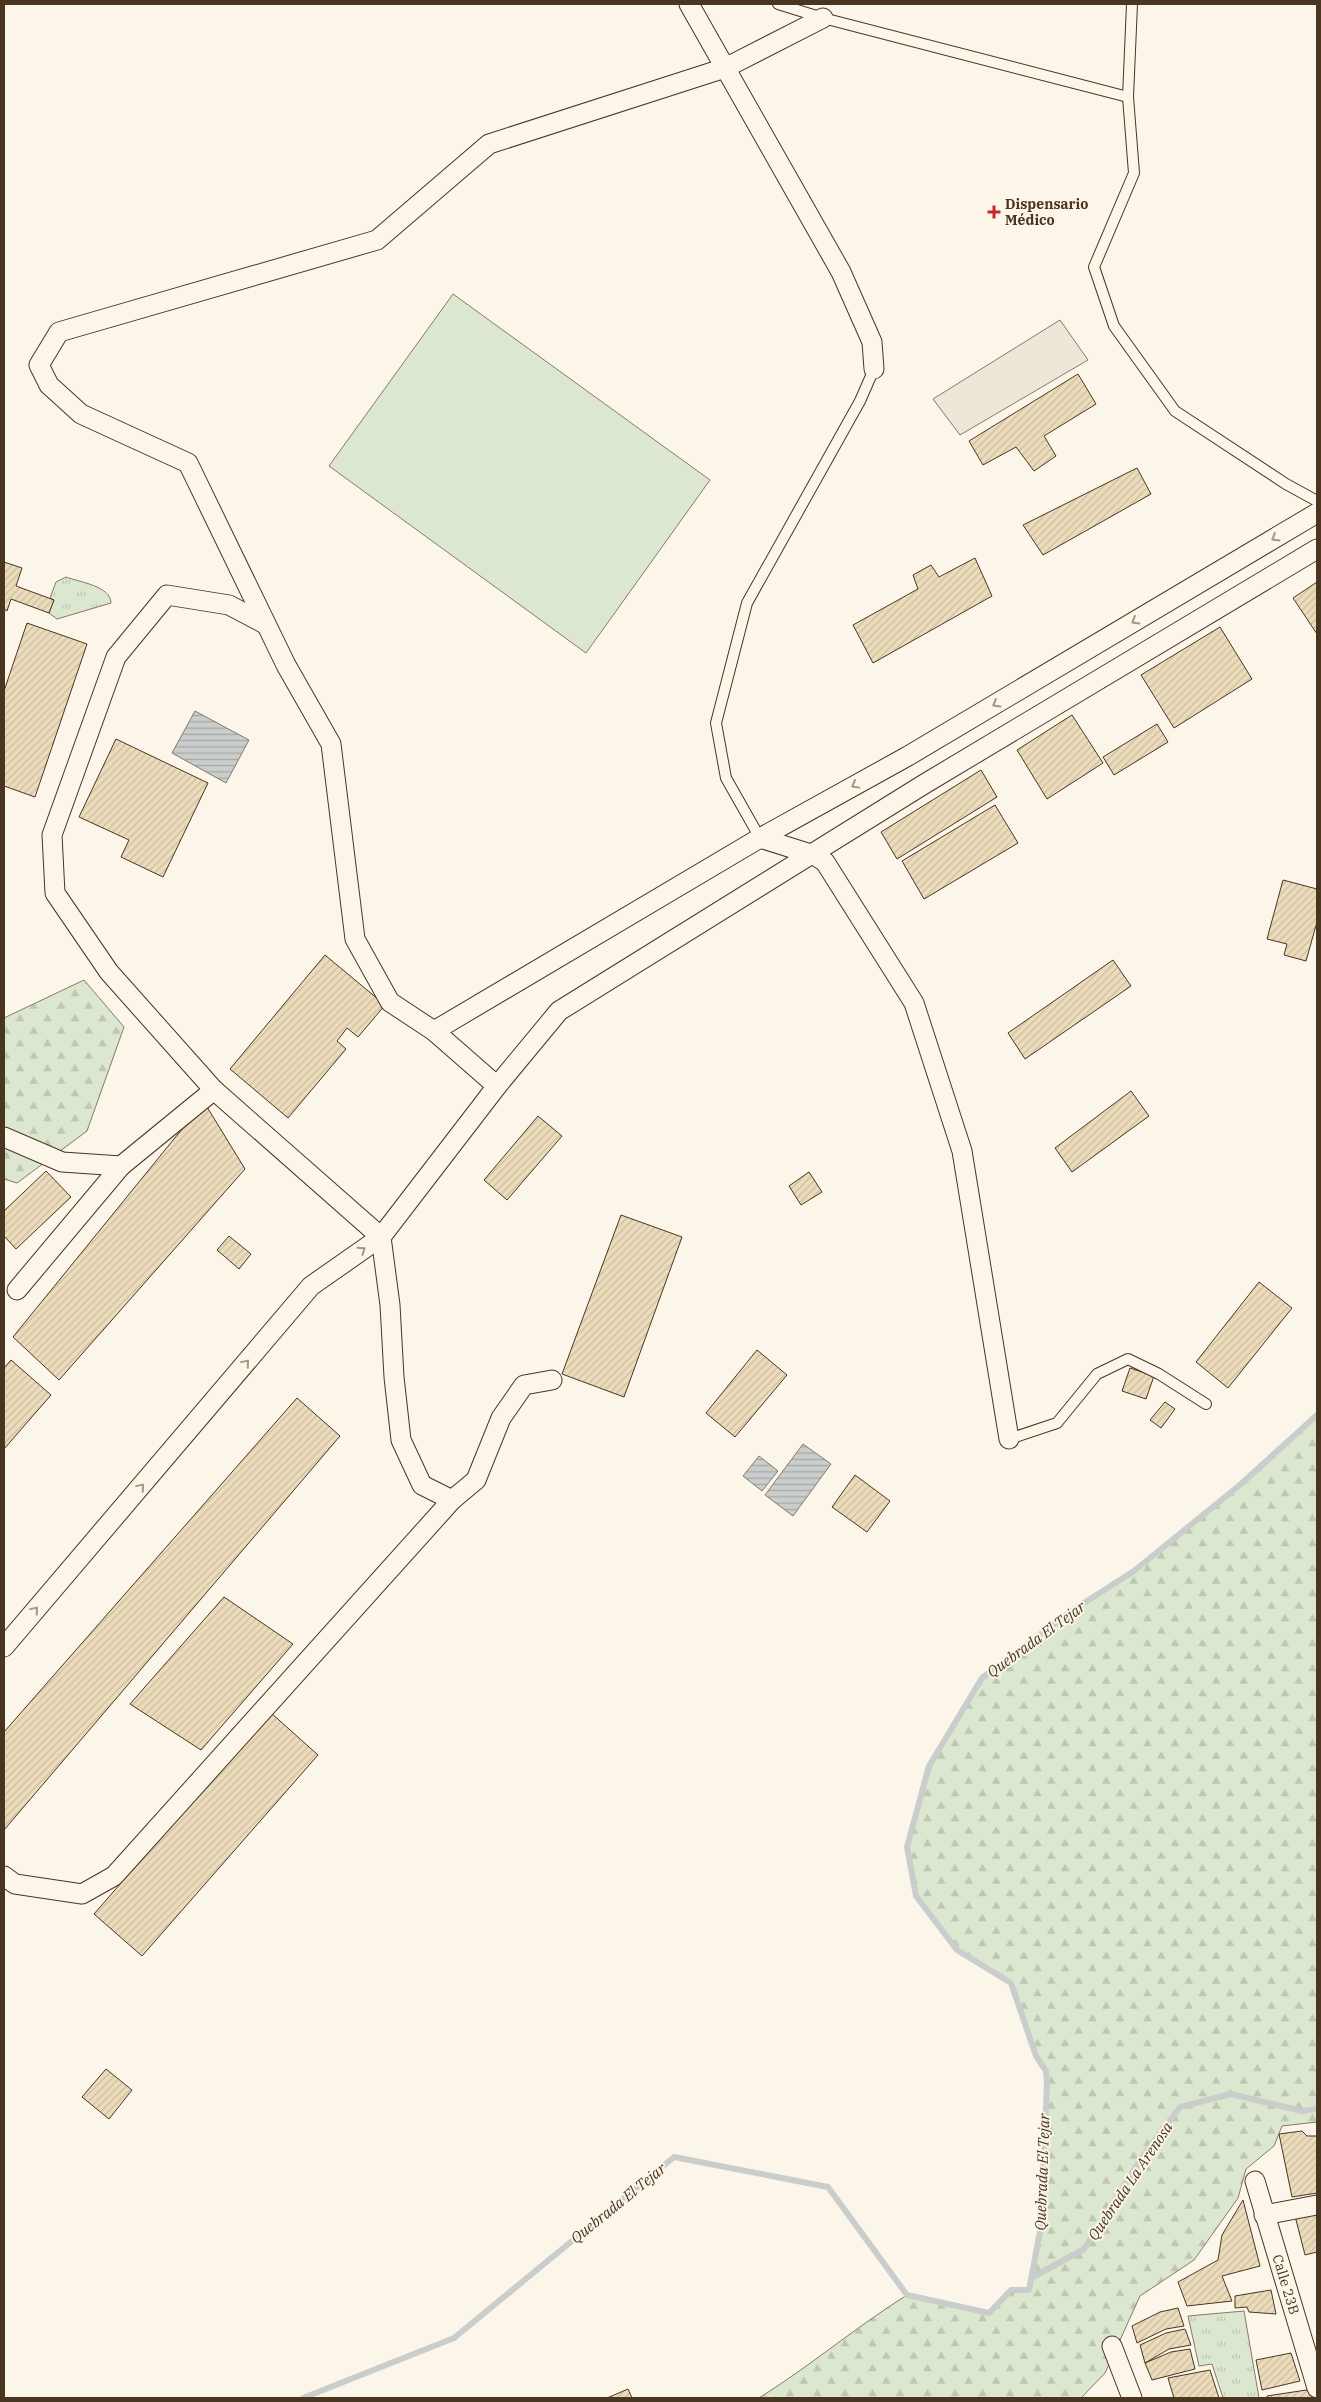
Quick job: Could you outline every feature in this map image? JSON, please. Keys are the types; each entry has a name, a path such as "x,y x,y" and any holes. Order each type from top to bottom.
{"street":[{"path":"689,4 840,272 872,342 874,369"},
{"path":"497,1086 434,1031 390,1002 355,939 331,744 265,624 188,463 81,414 49,386 39,364 59,332 377,240 490,144 725,68 824,18"},
{"path":"434,1031 760,838 908,756 1317,513"},
{"path":"4,1648 311,1286 381,1237 497,1086 559,1011 814,855 926,783 1317,549"},
{"path":"265,624 229,605 167,595 116,657 52,835 55,893 108,972 214,1090 381,1237 390,1305 394,1377 401,1440 422,1485 452,1500"},
{"path":"908,756 926,783"},
{"path":"760,838 814,855 825,862 914,1003 962,1151 1009,1439"},
{"path":"17,1290 122,1166 214,1090"},
{"path":"4,1137 62,1162 122,1166"},
{"path":"4,1876 15,1884 82,1894 114,1876 452,1500 476,1480 501,1418 524,1385 552,1380"},
{"name":"Calle 23B","path":"1255,2181 1317,2388"},
{"path":"1264,2215 1317,2205"},
{"path":"1112,2346 1132,2398"}],"lane":[{"path":"778,4 824,18 1128,97"},
{"path":"1132,4 1128,97 1134,173 1094,267 1114,326 1175,411 1286,484 1317,502"},
{"path":"760,838 726,778 716,723 747,603 860,401 874,369"},
{"path":"1009,1439 1057,1423 1097,1374 1128,1359 1159,1374 1206,1404"}],"green space":[{"path":"453,294 710,480 586,653 329,466"},
{"path":"66,577 106,592 110,597 111,603 57,619 49,613 54,600 50,598 56,582"},
{"path":"84,980 124,1027 87,1131 17,1183 4,1179 4,1018"},
{"path":"1317,1415 1317,2122 1282,2126 1274,2146 1246,2169 1238,2198 1194,2260 1140,2296 1105,2373 1081,2398 759,2398 907,2295 989,2313 1007,2294 1029,2290 1041,2226 1046,2071 1036,2056 1011,1983 957,1950 916,1896 907,1847 929,1766 982,1678 1073,1610 1134,1571 1241,1484"},
{"path":"1244,2311 1259,2398 1223,2398 1212,2364 1199,2366 1188,2316"}],"shaded area":[{"path":"1060,320 1088,360 960,435 933,399"},
{"path":"195,711 249,740 226,783 172,753"},
{"path":"803,1444 831,1464 793,1516 765,1495"},
{"path":"759,1456 778,1471 762,1491 743,1476"}],"building":[{"path":"1078,374 1096,404 1044,436 1056,456 1034,471 1016,447 983,465 969,441"},
{"path":"1137,468 1151,494 1043,555 1023,525"},
{"path":"975,558 992,596 873,663 853,625 918,589 913,575 931,565 939,577"},
{"path":"4,562 22,568 16,586 54,600 49,613 11,599 7,611 4,609"},
{"path":"1317,582 1317,634 1293,598"},
{"path":"27,623 87,644 35,797 4,786 4,691"},
{"path":"1220,627 1252,679 1174,728 1141,675"},
{"path":"1072,715 1103,763 1047,799 1017,750"},
{"path":"1157,724 1168,742 1114,775 1103,757"},
{"path":"116,739 208,783 163,877 121,857 129,840 79,817"},
{"path":"981,770 997,797 897,859 881,832"},
{"path":"995,805 1018,843 924,899 902,861"},
{"path":"1283,880 1317,889 1317,922 1306,961 1284,955 1287,944 1267,939"},
{"path":"325,955 385,1005 358,1037 347,1028 337,1041 346,1049 288,1118 230,1069"},
{"path":"1113,960 1131,986 1025,1059 1008,1033"},
{"path":"1131,1091 1149,1116 1072,1172 1055,1148"},
{"path":"204,1102 245,1169 59,1380 13,1337"},
{"path":"538,1116 562,1136 507,1200 484,1180"},
{"path":"46,1171 71,1197 16,1249 4,1236 4,1211"},
{"path":"809,1172 822,1192 801,1205 789,1186"},
{"path":"621,1215 682,1237 624,1397 562,1374"},
{"path":"229,1236 251,1254 239,1269 217,1250"},
{"path":"1259,1282 1292,1308 1228,1388 1196,1362"},
{"path":"757,1350 787,1375 735,1437 706,1413"},
{"path":"11,1360 51,1395 4,1449 4,1368"},
{"path":"1130,1368 1154,1376 1146,1399 1122,1391"},
{"path":"297,1398 340,1436 4,1830 4,1732"},
{"path":"1165,1402 1175,1409 1161,1428 1150,1420"},
{"path":"855,1475 890,1501 867,1532 832,1507"},
{"path":"224,1597 293,1644 201,1750 130,1704"},
{"path":"270,1712 318,1755 142,1956 94,1914"},
{"path":"106,2069 132,2090 109,2119 82,2097"},
{"path":"1302,2131 1307,2136 1317,2136 1317,2193 1292,2197 1279,2134"},
{"path":"1243,2200 1260,2266 1222,2276 1232,2301 1187,2306 1178,2282 1218,2260 1222,2235"},
{"path":"1317,2213 1317,2252 1305,2255 1295,2216"},
{"path":"1271,2290 1276,2314 1249,2312 1247,2307 1235,2308 1235,2296"},
{"path":"1178,2308 1184,2326 1166,2329 1137,2343 1132,2326 1160,2312"},
{"path":"1185,2329 1191,2345 1169,2349 1145,2363 1140,2345 1166,2333"},
{"path":"1190,2349 1195,2369 1152,2380 1145,2363 1171,2352"},
{"path":"1291,2353 1300,2381 1262,2390 1256,2360"},
{"path":"1210,2370 1219,2398 1174,2398 1168,2378"},
{"path":"628,2389 632,2398 607,2398"},
{"path":"1313,2389 1316,2398 1267,2398 1267,2396"}],"waterway":[{"name":"Quebrada El Tejar","path":"303,2398 454,2338 674,2157 828,2187 907,2295 989,2313 1011,2290 1029,2290 1041,2226 1046,2071 1036,2056 1011,1983 957,1950 916,1896 907,1847 929,1766 982,1678 1073,1610 1134,1571 1241,1484 1317,1415"},
{"name":"Quebrada La Arenosa","path":"1033,2277 1084,2249 1140,2160 1180,2107 1231,2094 1302,2111 1317,2109"}],"place":[{"name":"Dispensario Médico","path":"994,212"}]}
